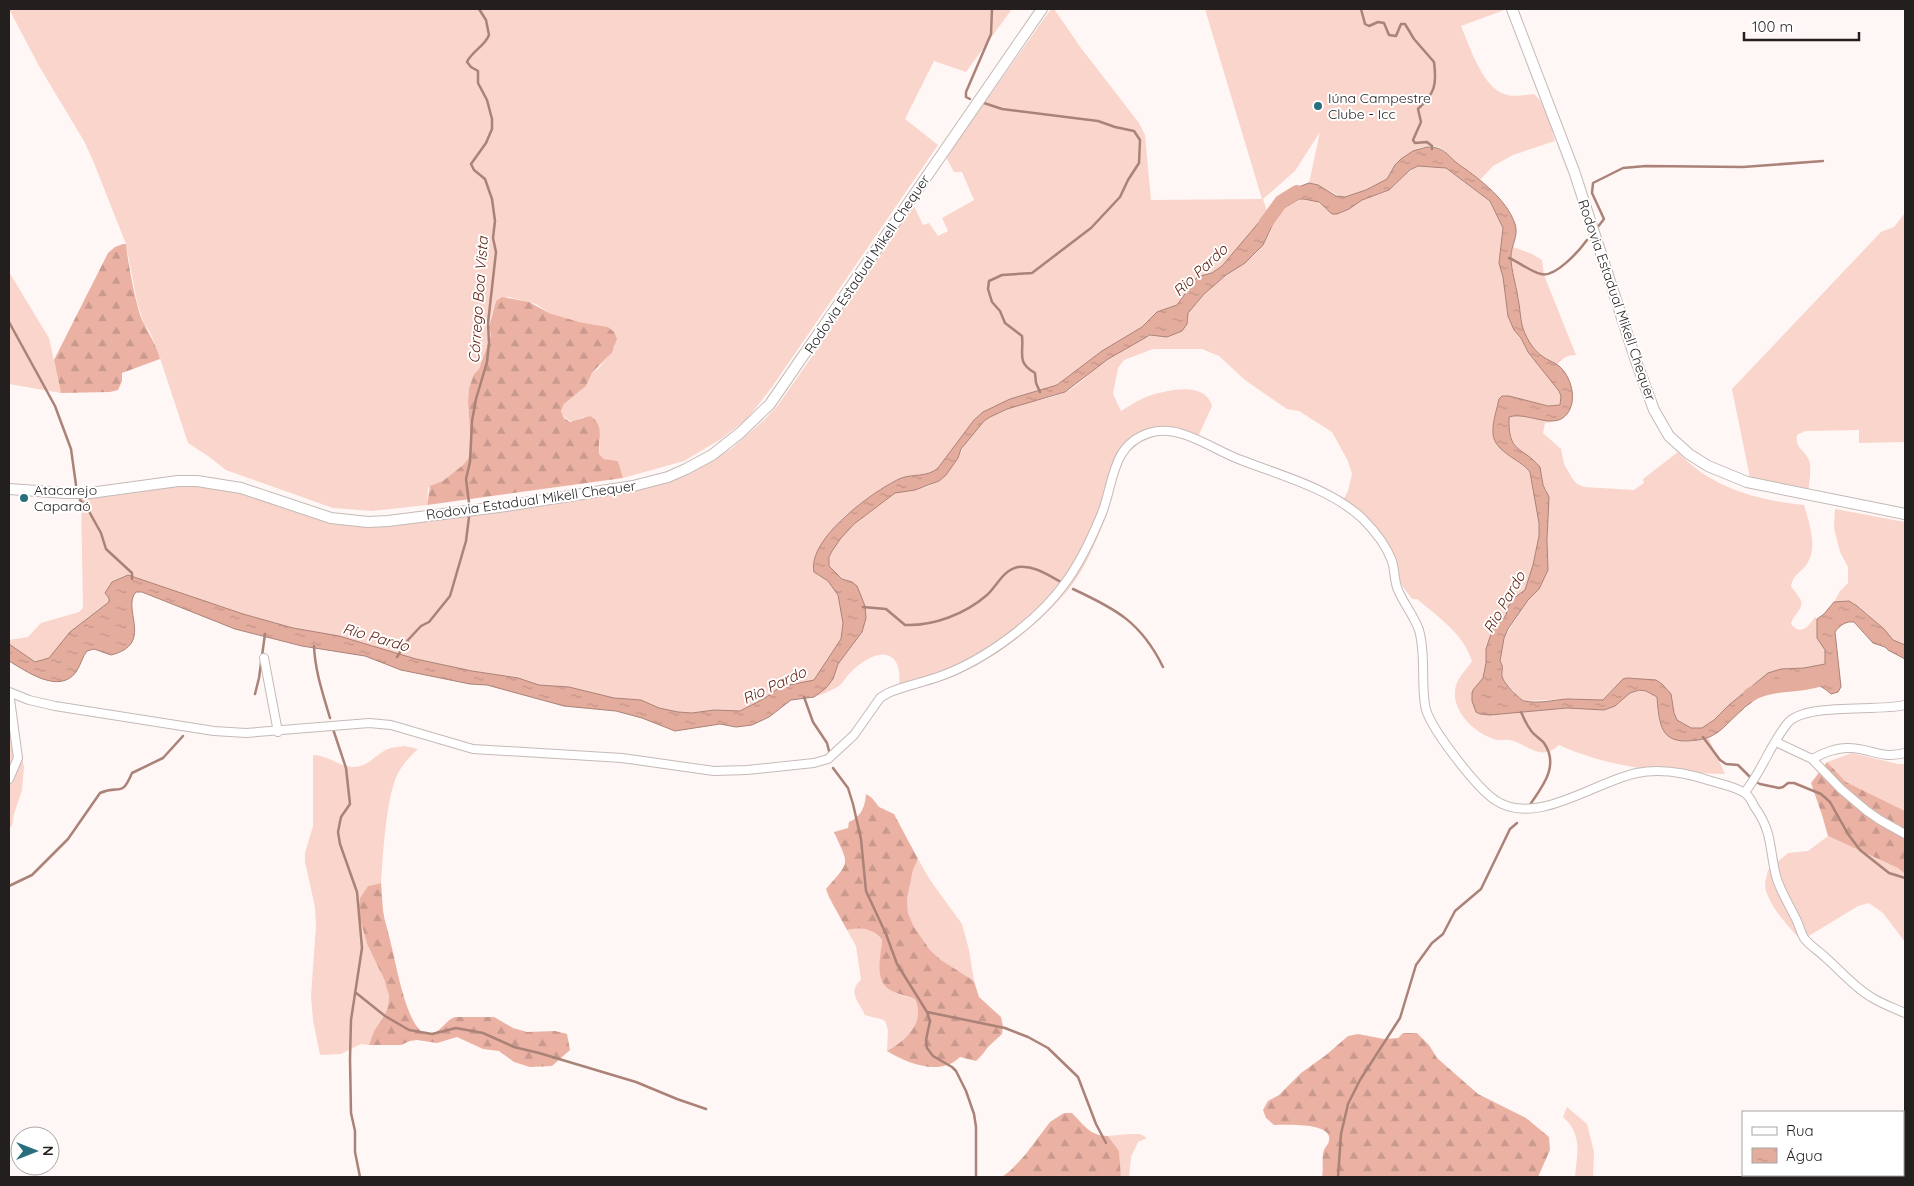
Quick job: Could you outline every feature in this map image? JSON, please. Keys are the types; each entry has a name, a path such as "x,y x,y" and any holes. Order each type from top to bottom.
{"main road":[{"name":"Rodovia Estadual Mikell Chequer","path":"9,489 64,493 107,491 178,481 198,481 241,488 331,518 368,522 506,506 633,486 668,477 686,469 724,446 770,404 1042,9"},
{"name":"Rodovia Estadual Mikell Chequer","path":"1512,9 1574,171 1636,361 1654,410 1670,436 1688,454 1708,466 1747,482 1905,514"}],"street":[{"path":"9,779 18,758 9,692 29,700 55,706 188,727 246,733 278,732 369,723 391,725 473,749 622,758 714,771 747,770 822,761 836,754 854,735 880,698 888,693 940,677 968,664 1006,640 1031,619 1057,593 1078,562 1104,509 1110,480 1119,457 1136,440 1152,432 1161,431 1183,434 1226,454 1306,485 1353,511 1370,526 1389,554 1398,591 1419,632 1423,659 1426,713 1438,734 1485,792 1494,800 1504,805 1521,809 1540,808 1555,804 1619,778 1639,772 1658,771 1684,773 1745,792 1766,824 1772,848 1776,878 1804,938 1860,989 1889,1007 1905,1013"},
{"path":"264,658 278,732"},
{"path":"1745,792 1758,777 1776,742 1793,716 1813,711 1905,705"},
{"path":"1776,742 1812,759 1841,789 1867,811 1905,834"},
{"path":"1812,759 1839,749 1850,748 1887,756 1905,753"}],"shaded area":[{"path":"9,9 1012,9 966,72 934,61 905,119 938,145 772,387 747,419 721,439 684,461 623,478 618,461 604,459 599,454 600,440 583,417 576,421 570,421 565,418 561,411 564,404 586,386 592,373 598,369 615,346 608,327 579,322 549,313 536,304 509,297 496,301 490,321 491,334 479,369 474,374 469,388 471,445 468,459 444,480 428,488 427,505 372,511 333,508 226,470 188,443 158,352 150,332 144,324 137,302 126,244 94,163 84,141 39,66"},
{"path":"1051,9 1054,9 1081,48 1139,123 1145,135 1151,200 1262,199 1205,9 1507,9 1461,26 1477,64 1488,82 1495,89 1506,95 1534,94 1545,109 1555,141 1513,155 1493,166 1480,180 1454,163 1443,149 1429,146 1421,148 1409,156 1388,179 1373,187 1341,197 1318,185 1309,183 1320,132 1295,171 1263,199 1268,215 1260,221 1222,266 1212,273 1197,277 1177,305 1157,312 1142,327 1102,351 1057,385 1010,399 983,412 974,420 938,468 929,473 906,477 889,484 845,516 826,538 814,560 814,572 828,581 838,595 843,622 841,639 814,680 776,689 761,701 740,711 714,710 692,713 659,709 641,700 614,698 569,687 539,685 518,678 472,671 416,659 339,636 293,628 243,614 128,575 112,582 109,602 70,632 49,658 35,662 9,644 9,640 28,637 41,623 79,612 83,608 81,497 101,497 127,491 199,481 358,523 680,476 731,449 778,405 818,348 858,282 913,204 923,225 929,223 938,236 948,231 942,218 974,200 962,172 954,172 946,157"},
{"path":"1418,166 1445,168 1490,201 1503,228 1499,263 1503,277 1508,316 1514,330 1521,338 1528,352 1561,396 1560,405 1552,406 1531,403 1516,398 1499,399 1497,445 1530,472 1539,523 1539,536 1525,590 1514,598 1508,607 1506,615 1493,628 1486,649 1483,678 1473,690 1480,714 1490,715 1615,706 1630,693 1639,690 1646,691 1657,697 1659,722 1663,731 1668,736 1681,741 1702,740 1708,737 1725,774 1660,771 1620,765 1559,745 1553,750 1546,752 1535,751 1517,742 1494,739 1473,727 1461,714 1455,699 1457,682 1472,661 1468,651 1449,626 1417,599 1412,599 1401,584 1388,545 1341,504 1348,491 1352,474 1348,461 1332,432 1299,411 1287,409 1245,380 1219,356 1202,349 1153,349 1124,360 1118,368 1113,394 1121,411 1149,396 1185,389 1202,393 1208,398 1212,406 1197,439 1183,435 1164,434 1136,445 1123,459 1114,477 1107,514 1088,558 1070,588 1038,621 1012,643 983,662 932,684 897,693 900,678 898,666 891,657 880,655 867,659 850,673 839,686 814,697 833,679 838,664 862,632 865,606 852,582 843,579 829,566 834,547 857,521 895,493 931,486 935,483 949,469 977,428 993,415 1013,406 1066,392 1101,363 1131,344 1187,324 1190,310 1202,296 1257,252 1266,240 1278,216 1297,200 1310,199 1333,213 1341,212 1364,199 1386,192"},
{"path":"1905,213 1905,442 1859,443 1859,430 1805,431 1797,435 1797,444 1807,456 1810,464 1808,493 1751,483 1732,389 1881,232 1894,227"},
{"path":"1513,247 1542,260 1544,275 1576,355 1565,357 1557,365 1534,348 1524,331 1511,261"},
{"path":"9,272 49,338 61,393 9,384"},
{"path":"1518,415 1553,422 1545,423 1543,433 1561,449 1564,464 1572,478 1577,484 1584,487 1634,490 1644,483 1643,479 1678,452 1705,475 1736,490 1769,500 1804,505 1812,534 1812,550 1807,564 1792,582 1791,586 1800,599 1801,607 1791,624 1801,630 1807,627 1815,617 1817,619 1818,631 1825,653 1825,665 1789,668 1768,673 1714,720 1702,728 1691,728 1677,720 1671,694 1656,680 1623,679 1603,700 1524,701 1516,697 1514,691 1503,681 1502,677 1503,672 1500,661 1504,638 1528,600 1539,589 1548,570 1547,490 1543,485 1540,467 1513,443 1509,429 1509,417"},
{"path":"1835,509 1905,522 1905,645 1893,640 1866,613 1841,601 1834,602 1840,591 1848,583 1848,567 1840,552 1834,528"},
{"path":"9,724 15,727 24,767 22,790 12,826 9,828"},
{"path":"404,746 418,749 402,766 394,783 386,826 381,883 368,886 360,898 358,911 367,944 384,979 389,996 388,1007 374,1031 369,1045 361,1044 341,1054 320,1055 313,1020 311,996 316,926 315,907 305,862 305,853 313,826 313,755 354,767 368,763 388,749"},
{"path":"1852,753 1905,764 1905,811 1846,782 1827,762"},
{"path":"1828,836 1898,868 1905,874 1905,942 1883,913 1869,903 1858,906 1802,940 1779,915 1766,892 1765,883 1768,870 1788,853 1808,851"},
{"path":"918,859 930,880 962,924 974,981 941,960 930,950 914,927 908,913 907,899 913,870"},
{"path":"857,928 871,930 882,940 880,967 900,995 915,999 918,1008 918,1016 912,1030 901,1042 887,1051 888,1030 885,1021 865,1015 855,993 857,984 861,980 856,946 847,930"},
{"path":"1567,1107 1587,1124 1594,1152 1593,1177 1575,1177 1577,1145 1574,1130 1563,1117"},
{"path":"1140,1134 1147,1138 1138,1142 1131,1157 1129,1177 1121,1177 1119,1151 1108,1136"}],"green space":[{"path":"126,244 138,308 160,359 122,373 122,381 118,390 110,392 61,393 54,360 108,253 115,247"},
{"path":"502,297 529,302 549,313 579,322 608,327 614,332 617,339 612,352 592,373 586,386 564,404 561,411 564,418 570,422 590,416 598,423 600,432 599,454 604,459 618,461 623,478 427,505 430,486 444,480 468,459 471,445 469,388 474,374 479,369 491,335 489,327 496,301"},
{"path":"1827,762 1846,782 1905,811 1905,874 1898,868 1828,836 1811,783"},
{"path":"866,794 879,807 894,814 918,859 913,870 907,899 908,913 914,927 930,950 941,960 974,981 979,997 1001,1017 1002,1034 976,1061 960,1057 952,1063 943,1066 924,1066 904,1060 887,1051 901,1042 916,1023 918,1008 915,999 886,987 882,981 879,968 882,940 866,929 847,930 826,889 840,873 845,862 843,851 834,832 848,828 849,822 862,811"},
{"path":"381,883 384,914 401,986 413,1020 421,1031 427,1034 435,1033 455,1017 494,1017 513,1028 527,1032 555,1031 567,1034 570,1050 552,1066 530,1067 514,1062 499,1051 483,1049 457,1037 437,1043 417,1040 401,1045 369,1045 374,1031 388,1007 389,996 384,979 367,944 358,911 360,898 368,886"},
{"path":"1403,1033 1417,1033 1429,1045 1437,1058 1478,1094 1526,1118 1549,1137 1550,1150 1538,1177 1322,1177 1323,1153 1329,1141 1328,1134 1316,1127 1274,1125 1266,1118 1263,1110 1268,1101 1279,1095 1301,1073 1348,1036 1358,1034 1384,1039 1398,1038"},
{"path":"1064,1113 1072,1113 1092,1132 1108,1136 1119,1151 1121,1177 1002,1177 1025,1155 1050,1122"}],"water":[{"path":"1427,147 1443,150 1492,191 1511,215 1516,233 1511,253 1511,262 1523,329 1535,350 1563,370 1572,388 1572,402 1567,414 1562,419 1548,421 1524,416 1509,417 1509,429 1513,443 1540,467 1543,485 1549,497 1548,570 1539,589 1528,600 1504,638 1500,661 1502,677 1513,691 1522,700 1529,702 1567,699 1603,700 1623,679 1656,680 1671,694 1677,720 1691,728 1702,728 1714,720 1768,673 1781,669 1804,668 1825,664 1825,650 1817,638 1817,619 1834,602 1849,601 1857,606 1884,629 1893,640 1905,645 1905,659 1885,647 1873,643 1854,622 1846,623 1841,625 1835,632 1841,687 1838,692 1831,694 1819,685 1804,680 1781,680 1766,689 1718,732 1697,740 1687,741 1670,738 1662,727 1658,713 1657,697 1646,691 1639,690 1630,693 1615,706 1604,710 1567,708 1490,715 1476,712 1472,701 1472,693 1483,678 1486,649 1493,628 1506,615 1508,607 1514,598 1525,590 1539,536 1539,523 1530,472 1501,449 1494,437 1494,422 1499,399 1502,396 1509,396 1548,406 1560,405 1561,396 1528,352 1521,338 1514,330 1508,316 1503,277 1499,263 1503,228 1490,201 1446,168 1418,166 1410,170 1389,190 1362,200 1349,209 1337,214 1332,214 1319,202 1304,199 1299,199 1279,211 1263,245 1245,263 1226,275 1204,294 1188,313 1187,324 1182,331 1167,337 1150,335 1108,359 1065,392 1007,409 990,417 984,421 961,449 958,458 946,475 939,481 915,490 895,493 854,524 832,551 829,557 829,566 842,579 852,582 857,586 865,606 866,618 862,632 838,664 833,679 826,688 814,697 791,700 769,717 752,725 736,727 720,724 675,731 642,718 616,711 564,706 487,685 470,684 401,670 365,656 302,646 235,629 142,592 136,592 132,599 134,635 131,643 124,650 111,655 94,649 87,651 76,672 69,679 52,681 43,679 9,661 9,644 35,662 49,658 70,632 109,602 109,598 105,593 112,582 128,575 243,614 293,628 339,636 416,659 472,671 518,678 539,685 569,687 614,698 641,700 659,708 678,712 740,711 765,698 780,687 814,680 841,639 843,623 838,595 828,581 814,572 815,559 821,545 831,532 858,505 899,479 934,471 974,420 983,412 1010,399 1057,385 1102,351 1142,327 1157,312 1177,305 1197,277 1212,273 1222,266 1260,221 1277,208 1293,189 1309,183 1318,185 1336,196 1345,197 1366,190 1387,179 1401,159 1413,151"}],"waterway":[{"name":"Córrego Boa Vista","path":"469,503 466,479 470,462 472,421 476,399 487,362 489,343 488,323 496,252 493,238 495,221 492,199 485,179 474,170 471,164 486,143 492,129 492,119 487,100 478,83 478,71 467,62 489,35 486,20 479,9"},
{"path":"970,99 966,97 966,92 991,34 992,9"},
{"path":"1361,9 1365,24 1369,26 1378,22 1384,23 1389,35 1396,36 1401,24 1405,24 1414,39 1434,62 1434,88 1418,109 1421,122 1413,140 1415,143 1427,142 1432,146 1432,149"},
{"path":"984,103 1002,109 1098,121 1134,131 1140,140 1139,163 1120,197 1091,228 1032,273 1002,275 989,281 988,289 992,302 1000,311 1005,323 1022,336 1023,361 1035,373 1036,383 1040,392"},
{"path":"1597,228 1604,219 1592,193 1593,183 1623,168 1646,166 1743,167 1823,161"},
{"name":"Rio Pardo","path":"1265,224 1281,202 1297,192"},
{"path":"1509,258 1533,271 1547,274 1566,263 1587,240"},
{"path":"9,322 55,406 71,449 76,485"},
{"path":"80,500 86,506 101,533 106,549 132,573 132,579"},
{"name":"Córrego Boa Vista","path":"397,657 408,640 421,626 429,622 450,596 466,541 469,517"},
{"path":"863,607 886,609 905,625 916,625 949,618 969,608 987,595 1008,571 1018,567 1035,569 1061,582"},
{"path":"1073,589 1102,603 1126,619 1146,639 1163,667"},
{"path":"255,694 265,634"},
{"path":"314,646 318,673 330,718"},
{"name":"Rio Pardo","path":"1750,695 1770,687 1813,681 1829,673"},
{"path":"804,697 813,722 827,743 830,755"},
{"path":"1521,712 1531,731 1544,743 1550,760 1550,768 1544,784 1529,806"},
{"path":"333,729 346,768 350,804 341,817 338,832 340,844 357,892 362,948 351,1020 350,1059 351,1113 360,1177"},
{"path":"9,886 32,875 68,839 100,793 125,786 132,773 163,758 183,736"},
{"path":"1703,737 1720,760 1726,764 1738,765 1754,781 1760,784 1779,788 1788,783 1794,783 1821,794 1830,802 1848,834 1860,850 1889,873 1905,878"},
{"path":"833,768 848,788 853,804 861,839 866,891 886,934 897,964 927,1012 930,1021 926,1040 927,1048 933,1056 956,1071 966,1091 974,1114 976,1127 976,1177"},
{"path":"1338,1177 1341,1134 1348,1104 1360,1080 1400,1018 1416,965 1432,943 1443,934 1455,911 1481,889 1510,829 1517,823"},
{"path":"355,992 385,1016 409,1030 432,1034 456,1028 483,1033 514,1047 636,1082 706,1109"},
{"path":"927,1012 1005,1028 1028,1037 1048,1048 1078,1077 1096,1124 1106,1143"}],"place":[{"name":"Iúna Campestre Clube - Icc","path":"1318,106"},
{"name":"Atacarejo Caparaó","path":"24,498"}]}
